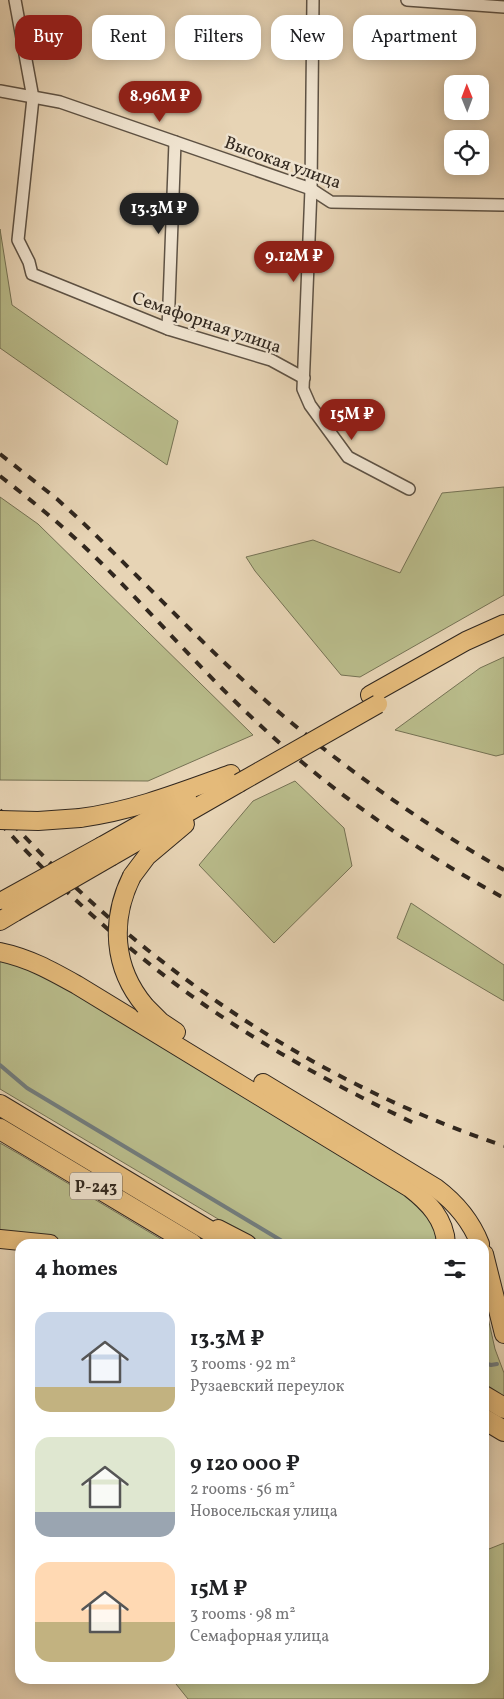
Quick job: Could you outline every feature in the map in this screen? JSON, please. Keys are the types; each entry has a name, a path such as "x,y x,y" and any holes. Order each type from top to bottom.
{"highway":[{"name":"Р-243","path":"0,1105 223,1239"},
{"name":"Р-243","path":"0,1129 184,1239"},
{"path":"489,1399 504,1408"},
{"path":"489,1422 504,1431"}],"main road":[{"path":"5,909 374,699 466,641 504,624"},
{"path":"374,699 504,634"},
{"path":"0,820 38,821 80,818 120,811 235,778"},
{"path":"235,778 147,856 132,876 120,906 116,931 124,974 130,986 145,1006 161,1022 179,1034 281,1093 436,1188 461,1211 472,1226 478,1239"},
{"path":"0,952 21,956 77,985 410,1188 433,1209 443,1228 445,1239"},
{"path":"154,1198 237,1239"},
{"path":"0,1239 15,1240"},
{"path":"489,1274 504,1334"},
{"path":"489,1428 504,1436"}],"street":[{"path":"15,0 33,98"},
{"path":"313,0 311,189 303,389 310,405 348,457 409,489"},
{"path":"408,0 504,7"},
{"name":"Высокая улица","path":"0,91 60,102 311,189 331,202 504,206"},
{"name":"Семафорная улица","path":"33,98 18,240 29,262 32,274 168,329 271,360 304,378"},
{"path":"168,329 175,142"}],"green space":[{"path":"0,229 12,305 178,421 167,465 0,348"},
{"path":"504,487 504,595 360,677 341,675 255,571 246,557 313,540 400,573 442,493"},
{"path":"0,497 38,524 253,735 148,781 0,780"},
{"path":"504,657 504,754 496,756 395,730 480,668"},
{"path":"295,781 344,828 352,866 274,943 199,865 253,801"},
{"path":"411,903 504,965 504,1001 397,938"},
{"path":"0,959 46,976 408,1193 428,1212 438,1239 252,1239 0,1089"},
{"path":"0,1143 161,1239 45,1239 0,1233"},
{"path":"489,1322 495,1349 504,1373 504,1398 489,1389"},
{"path":"504,1543 504,1699 188,1699 176,1684 489,1684 489,1549"}],"waterway":[{"path":"0,1065 27,1088 279,1239"},
{"path":"489,1364 497,1364"}],"railway":[{"path":"0,454 57,499 80,520 204,643 307,736 389,797 446,835 504,870"},
{"path":"0,476 92,554 218,684 289,751 377,820 440,861 504,898"},
{"path":"0,810 53,865 109,917 168,966 230,1011 295,1051 363,1087 432,1119 504,1146"},
{"path":"0,823 48,873 98,920 178,986 231,1023 283,1055 418,1125"}]}
